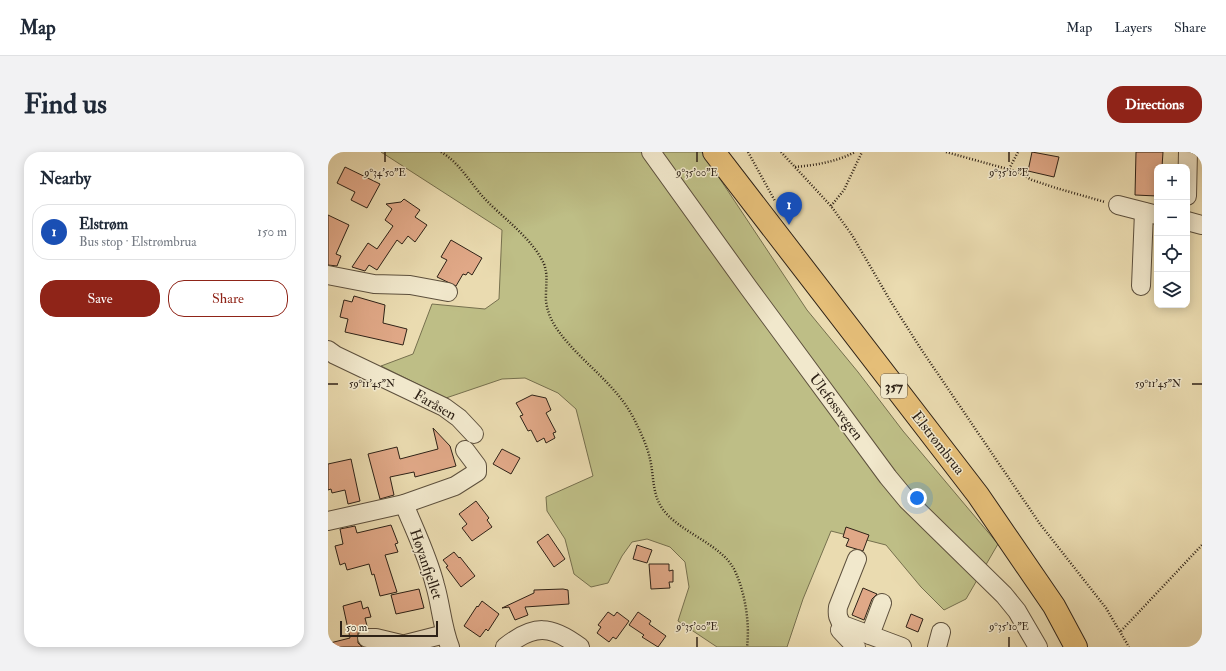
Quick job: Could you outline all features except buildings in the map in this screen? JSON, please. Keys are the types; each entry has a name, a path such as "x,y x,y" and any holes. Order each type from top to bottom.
{"main road":[{"name":"Elstrømbrua","path":"714,152 986,506 1054,606 1076,647"}],"street":[{"name":"Ulefossvegen","path":"652,152 789,344 888,477 912,505 1004,595 1017,611 1038,647"},
{"path":"1188,152 1188,164"},
{"path":"1118,205 1151,213 1141,286"},
{"path":"1190,222 1202,225"},
{"path":"328,275 374,284 410,285 448,292"},
{"name":"Faråsen","path":"328,350 335,355 444,406 459,418 474,434"},
{"path":"328,521 404,504 455,486 476,474 477,466 465,450"},
{"name":"Høyanfjellet","path":"404,504 435,582 448,641"},
{"path":"856,559 837,614 838,620 843,625 902,647"},
{"path":"870,635 882,603"},
{"path":"843,625 840,630 856,647"},
{"path":"505,647 526,633 544,630 558,633 580,647"},
{"path":"367,638 380,638 398,646 448,641"}],"path":[{"path":"441,152 455,163 484,198 519,233 539,256 547,276 546,303 549,314 566,341 605,381 633,417 648,451 654,490 664,510 720,553 734,569 746,614 747,647"},
{"path":"748,152 776,203"},
{"path":"781,152 831,206 852,235 885,292 921,348 1040,524 1106,608 1121,631 1129,647"},
{"path":"795,167 834,161 855,152"},
{"path":"831,206 847,184 862,152"},
{"path":"946,152 1009,170 1056,188 1118,205"},
{"path":"1009,170 1018,152"},
{"path":"1121,631 1202,546"}],"green space":[{"path":"381,152 702,152 807,310 858,372 903,431 998,544 966,599 944,610 921,587 886,545 831,531 803,599 787,647 717,647 678,621 689,587 685,562 670,547 647,539 632,542 622,556 608,583 591,587 574,574 565,539 547,511 546,497 593,476 576,409 558,393 525,378 502,379 446,398 381,366 413,354 432,304 485,309 499,299 502,230"}],"place":[{"name":"Elstrøm","path":"789,225"}]}
